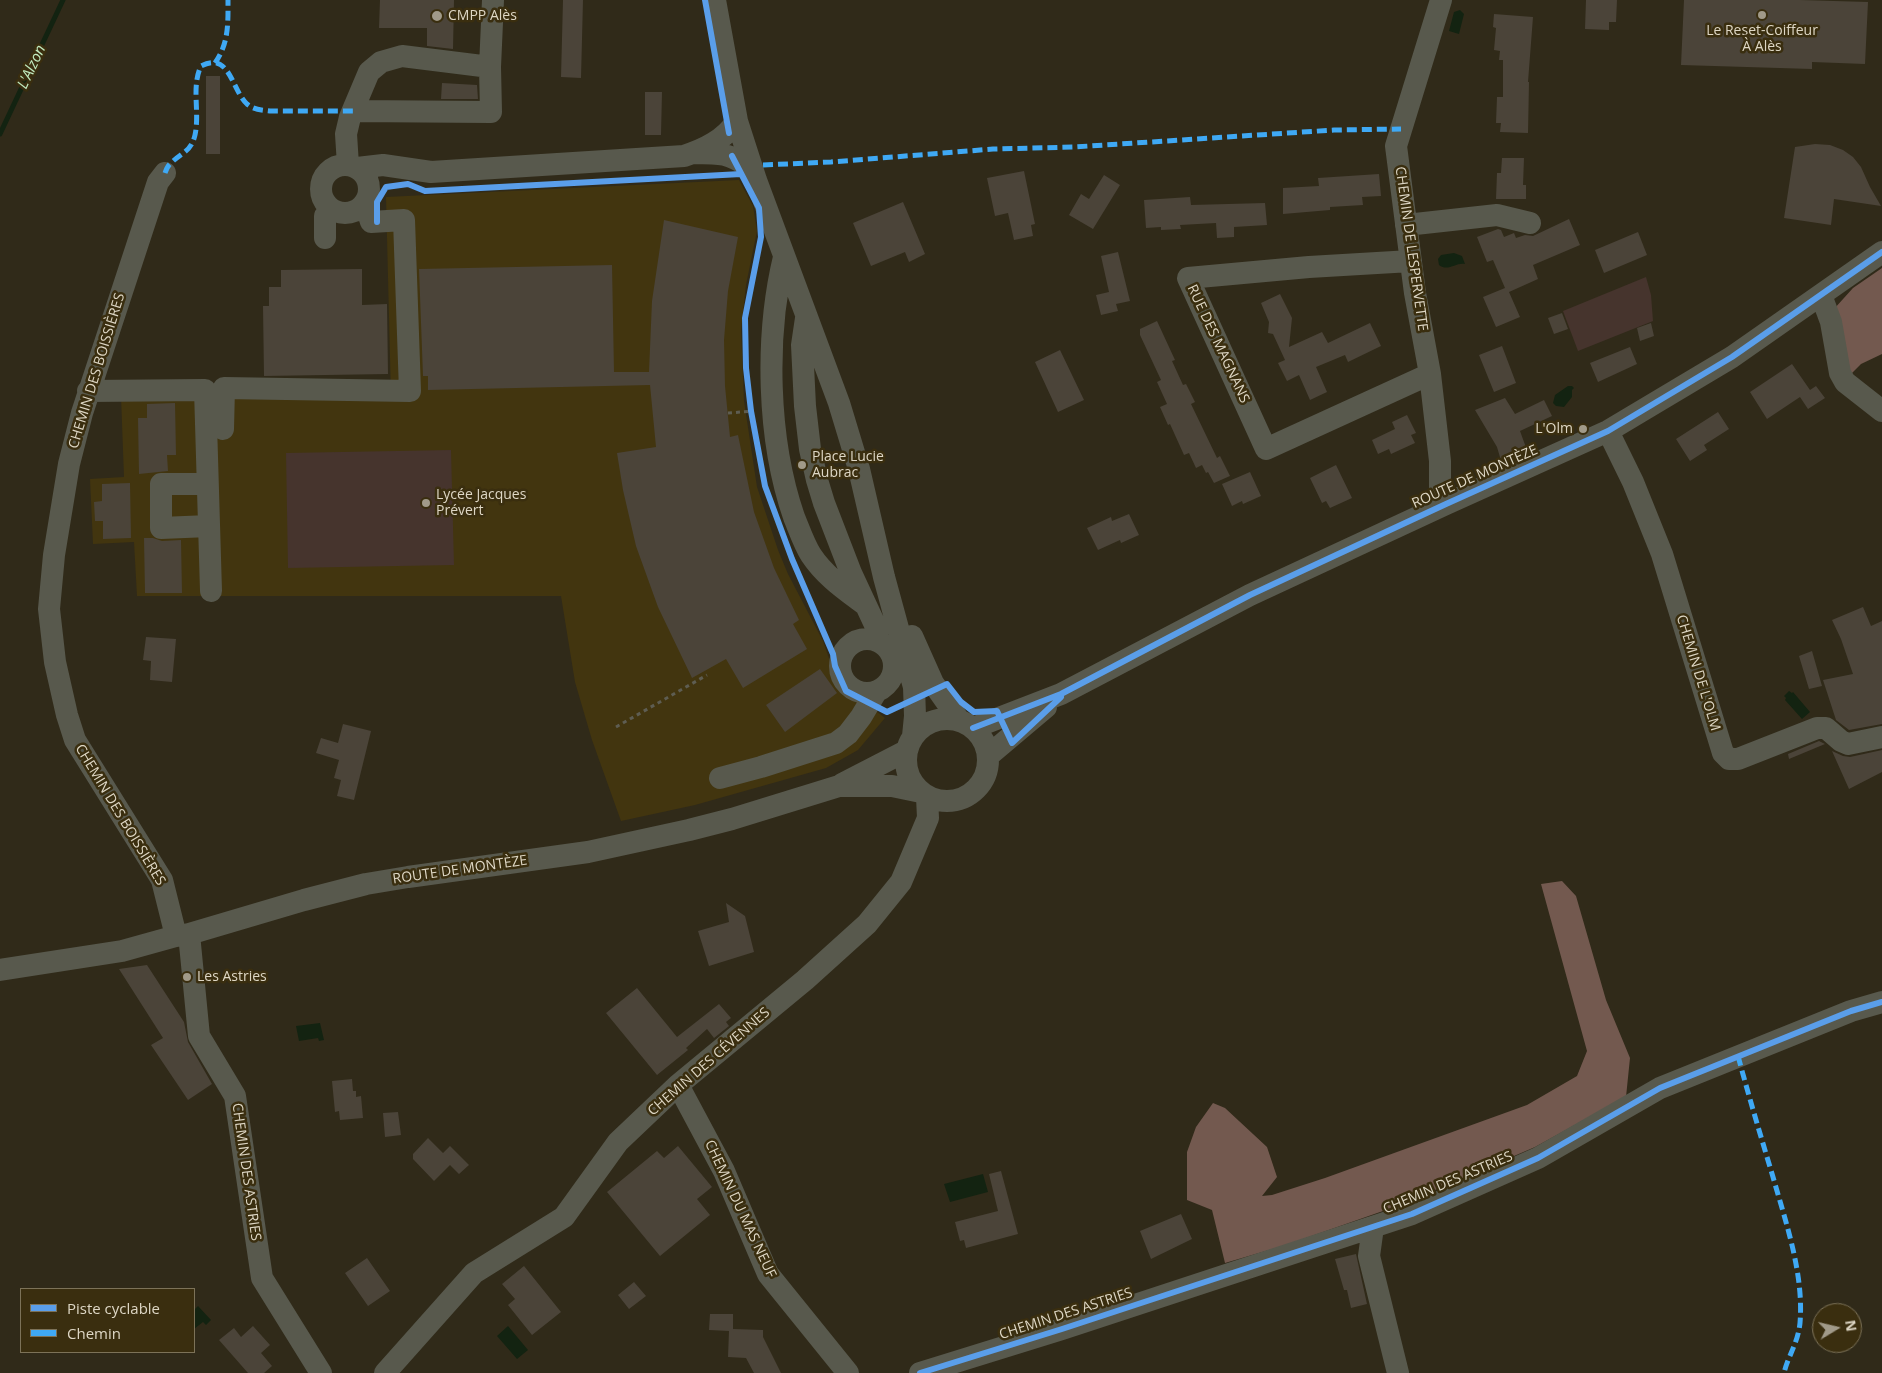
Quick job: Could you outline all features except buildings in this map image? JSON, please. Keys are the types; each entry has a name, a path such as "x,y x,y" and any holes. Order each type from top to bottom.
{"street":[{"path":"352,111 491,112 490,67 493,0"},
{"path":"715,0 737,121 752,168 839,403 858,469 884,578 914,687 915,716 905,763 908,774 913,784 930,802 958,800 971,794 981,784 987,771 988,756 986,746 933,683 908,625 855,401 790,240 763,165 744,92 727,0"},
{"name":"CHEMIN DE LESPERVETTE","path":"1441,0 1396,146 1411,261 1430,374 1440,461 1440,489 1446,504"},
{"path":"223,429 224,388 410,391 404,220 371,222 346,134 352,111 369,72 381,62 402,56 490,67"},
{"path":"360,180 401,168 431,172 684,156 712,144 728,133 737,121"},
{"path":"693,153 732,156 752,168"},
{"path":"340,165 360,180 360,208 347,214 332,210 322,197 322,181 332,168 340,165"},
{"name":"CHEMIN DES BOISSIÈRES","path":"165,173 158,182 88,392 69,464 54,555 49,609 55,662 75,740 162,880 182,935"},
{"path":"325,238 325,216 332,210"},
{"path":"1406,225 1497,215 1530,223"},
{"name":"ROUTE DE MONTÈZE","path":"966,724 1061,694 1250,595 1608,431 1732,357 1882,252"},
{"path":"784,256 777,286 772,343 774,409 782,473 791,508 810,554 828,577 864,604"},
{"name":"RUE DES MAGNANS","path":"1411,261 1309,267 1188,278 1266,449 1430,374"},
{"path":"1821,295 1830,322 1840,373 1845,382 1882,411"},
{"path":"806,315 802,345 805,406 810,449 824,503 864,604 876,629 877,640"},
{"path":"88,392 205,390 211,591"},
{"name":"CHEMIN DE L'OLM","path":"1608,431 1633,482 1662,554 1723,753 1729,759 1738,759 1817,728 1826,728 1841,741 1848,744 1882,737"},
{"path":"207,484 160,484 161,528 209,526"},
{"path":"720,778 836,744 848,734 876,692 888,683 894,668 894,660 884,645 877,640 859,640 850,645 844,652 841,670 849,686 857,691 866,693 876,692"},
{"path":"894,668 914,687"},
{"name":"ROUTE DE MONTÈZE","path":"988,756 1061,694"},
{"path":"839,786 910,744 922,727 933,721 946,719 966,724"},
{"name":"ROUTE DE MONTÈZE","path":"0,970 122,951 366,884 588,852 689,830 732,819 839,786 892,786 930,802"},
{"name":"CHEMIN DES CÉVENNES","path":"385,1373 474,1273 564,1217 618,1142 678,1084 805,980 867,924 901,882 930,802"},
{"name":"CHEMIN DES ASTRIES","path":"182,935 199,1036 235,1096 247,1191 262,1278 321,1373"},
{"name":"CHEMIN DES ASTRIES","path":"920,1373 1062,1329 1412,1214 1538,1158 1660,1088 1851,1011 1882,1002"},
{"name":"CHEMIN DU MAS NEUF","path":"678,1084 724,1171 768,1274 848,1373"},
{"path":"1373,1227 1369,1256 1398,1373"}],"path":[{"path":"750,402 753,420"},
{"path":"616,726 707,675"}],"shaded area":[{"path":"1460,10 1464,14 1459,34 1449,31 1454,12"},
{"name":"Lycée Jacques Prévert","path":"739,180 753,206 757,231 746,285 741,330 744,401 757,487 788,574 823,641 831,664 847,688 885,718 858,750 826,768 695,805 621,821 592,740 575,682 561,596 137,596 134,542 93,544 90,479 124,477 121,396 391,397 386,197"},
{"path":"1454,253 1462,256 1465,264 1446,268 1439,265 1438,259 1441,255"},
{"path":"1882,268 1882,354 1861,364 1850,375 1834,309 1853,288"},
{"path":"1646,277 1651,295 1653,321 1578,351 1563,311"},
{"path":"1568,386 1574,388 1572,390 1572,397 1564,407 1556,406 1553,403 1555,395"},
{"path":"451,450 454,565 288,568 286,453"},
{"path":"1789,691 1793,692 1810,712 1802,719 1785,700 1784,696"},
{"path":"1562,881 1576,896 1606,1000 1630,1058 1626,1097 1535,1147 1400,1205 1286,1245 1225,1263 1212,1210 1187,1200 1187,1152 1196,1127 1213,1103 1225,1108 1267,1147 1277,1177 1262,1196 1272,1195 1325,1178 1527,1105 1577,1076 1587,1051 1541,884"},
{"path":"320,1023 324,1040 319,1041 318,1038 299,1041 296,1026"},
{"path":"983,1174 988,1192 950,1202 944,1184"},
{"path":"198,1306 211,1320 206,1325 203,1322 195,1328 195,1309"},
{"path":"508,1326 528,1350 517,1359 497,1336"}],"waterway":[{"name":"L'Alzon","path":"0,134 63,0"}],"marked path":[{"path":"215,63 225,40 228,25 228,0"},
{"path":"165,173 169,165 189,148 193,141 197,117 196,91 201,66 211,63 224,67 247,104 255,109 270,111 353,111"},
{"path":"763,165 831,162 993,149 1074,147 1334,130 1401,129"},
{"path":"1738,1056 1797,1267 1801,1305 1800,1323 1784,1373"}],"cycle path":[{"path":"705,0 729,133"},
{"path":"732,156 759,208 761,237 745,318 746,368 751,411 765,486 792,559 833,654 835,666 846,691 887,712 947,684 961,702 974,712 997,711 1012,743 1061,697"},
{"path":"377,222 377,202 386,187 408,184 425,191 741,174"},
{"path":"973,728 1061,694 1250,595 1608,431 1732,357 1882,252"},
{"path":"920,1373 1062,1329 1412,1214 1538,1158 1660,1088 1851,1011 1882,1002"}],"place":[{"name":"Le Reset-Coiffeur À Alès","path":"1762,15"},
{"name":"CMPP Alès","path":"437,16"},
{"name":"L'Olm","path":"1583,429"},
{"name":"Place Lucie Aubrac","path":"802,465"},
{"name":"Lycée Jacques Prévert","path":"426,503"},
{"name":"Les Astries","path":"187,977"}]}
